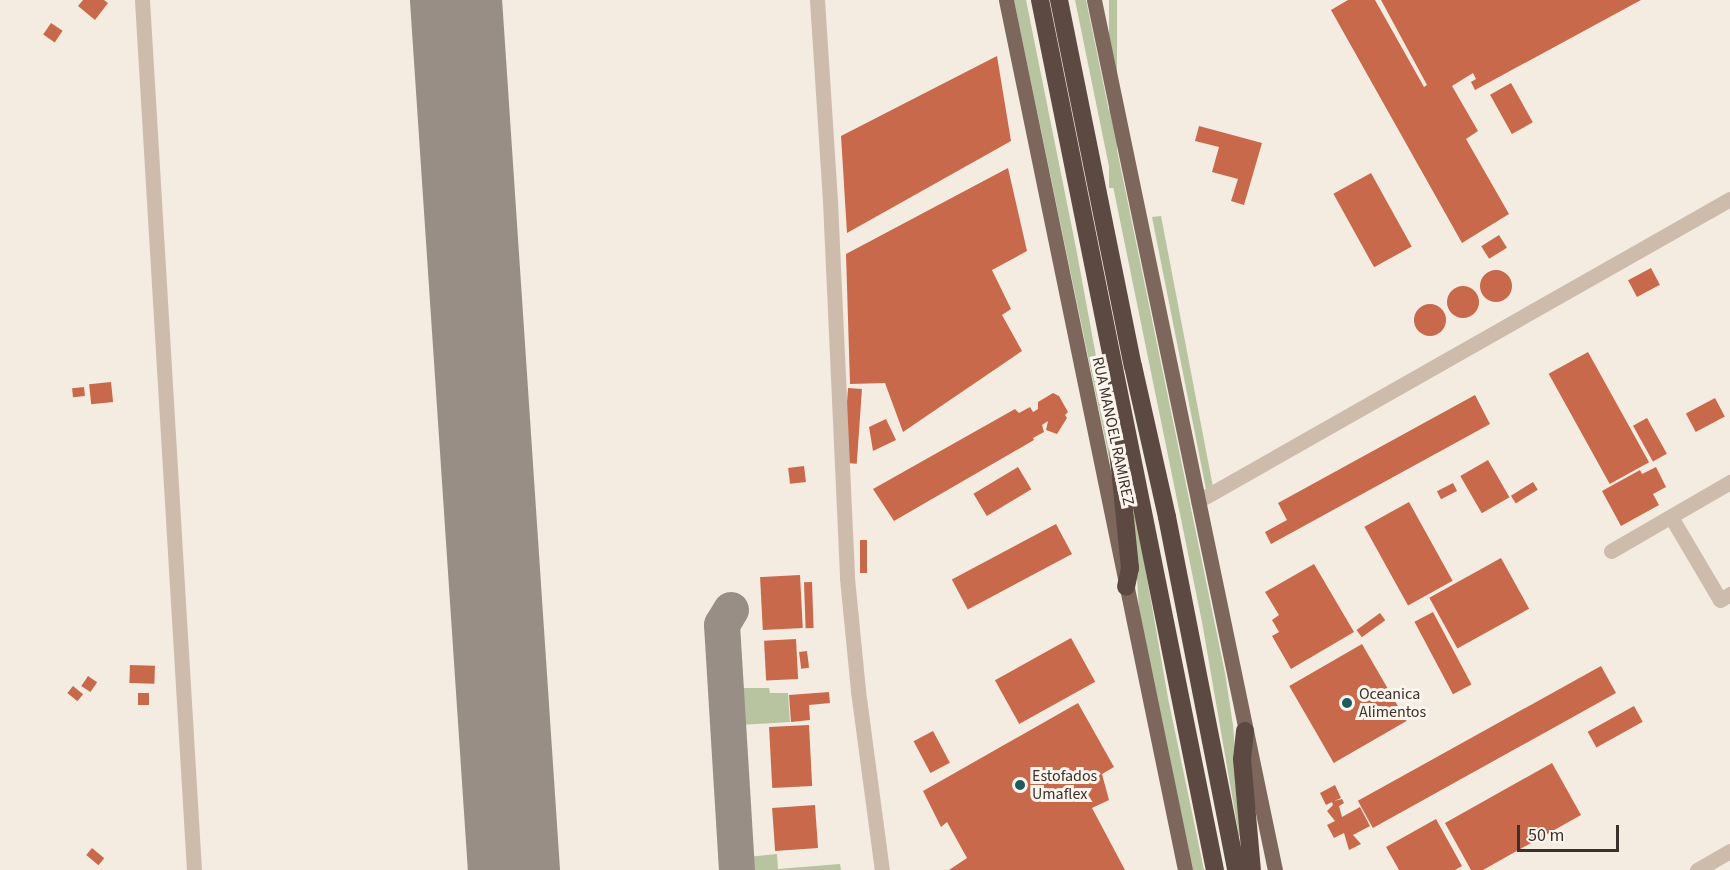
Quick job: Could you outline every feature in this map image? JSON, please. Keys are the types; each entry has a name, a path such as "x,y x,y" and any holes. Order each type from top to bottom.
{"highway":[{"path":"1040,0 1215,870"},
{"path":"1059,0 1130,354 1167,517 1236,870"},
{"path":"1091,256 1093,324 1119,444 1122,471 1130,568 1126,588"},
{"path":"1245,731 1242,759 1252,870"}],"main road":[{"name":"RUA MANOEL RAMIREZ","path":"1006,0 1185,870"},
{"path":"1094,0 1275,870"}],"street":[{"path":"142,0 194,870"},
{"path":"817,0 830,201 847,578 858,691 882,870"},
{"path":"1198,501 1730,199"},
{"path":"1611,551 1730,482"},
{"path":"1671,517 1720,600 1730,594"},
{"path":"1697,870 1730,851"}],"green space":[{"path":"1014,0 1026,0 1110,432 1116,491"},
{"path":"1075,0 1086,0 1225,673 1233,725 1242,836 1239,836 1202,622"},
{"path":"1109,0 1117,0 1117,188 1109,188"},
{"path":"1161,216 1213,487 1206,489 1152,217"},
{"path":"1133,515 1136,515 1168,698 1204,870 1193,870 1139,610"},
{"path":"738,688 769,688 770,693 788,693 790,722 740,725"},
{"path":"777,854 778,869 840,864 841,870 749,870 748,857"}],"building":[{"path":"83,0 104,0 108,3 95,20 78,6"},
{"path":"1348,0 1375,0 1424,87 1427,85 1381,0 1641,0 1475,90 1471,82 1476,79 1473,73 1452,86 1478,131 1466,139 1509,214 1462,243 1331,10"},
{"path":"51,23 63,31 55,42 43,35"},
{"path":"997,56 1011,141 847,233 841,136"},
{"path":"1511,83 1533,122 1512,134 1490,95"},
{"path":"1199,126 1262,143 1244,205 1231,201 1238,179 1212,172 1219,147 1195,141"},
{"path":"1008,168 1027,251 992,270 1011,309 1002,315 1022,351 903,432 885,383 850,384 846,254"},
{"path":"1371,173 1412,246 1374,267 1333,194"},
{"path":"1499,235 1507,248 1489,259 1481,246"},
{"path":"1651,268 1660,285 1637,297 1628,280"},
{"path":"1496,270 1507,275 1512,286 1507,297 1496,302 1485,297 1480,286 1485,275"},
{"path":"1463,286 1474,291 1479,302 1474,313 1463,318 1452,313 1447,302 1452,291"},
{"path":"1430,304 1441,309 1446,320 1441,331 1430,336 1419,331 1414,320 1419,309"},
{"path":"1588,352 1649,462 1610,484 1549,374"},
{"path":"111,382 113,402 91,404 89,384"},
{"path":"84,387 85,396 73,397 72,388"},
{"path":"848,388 862,389 857,464 843,463"},
{"path":"1053,393 1059,396 1068,412 1057,434 1046,430 1048,421 1042,425 1044,432 1033,438 1034,440 894,521 873,489 1015,409 1019,413 1030,407 1033,412 1038,409 1038,402"},
{"path":"1475,395 1490,424 1271,544 1265,532 1287,520 1278,503"},
{"path":"1715,398 1725,417 1696,432 1686,413"},
{"path":"1647,418 1667,454 1653,462 1633,426"},
{"path":"886,419 896,440 873,451 869,427"},
{"path":"1488,460 1510,497 1482,513 1460,476"},
{"path":"804,466 806,482 790,484 788,468"},
{"path":"1018,467 1031,489 987,516 973,494"},
{"path":"1656,467 1666,487 1653,494 1659,505 1621,526 1602,491 1640,470 1642,474"},
{"path":"1533,482 1538,490 1516,503 1511,496"},
{"path":"1453,483 1457,491 1441,499 1437,491"},
{"path":"1409,502 1453,581 1408,605 1364,527"},
{"path":"1056,524 1072,554 968,609 952,579"},
{"path":"860,540 867,540 867,573 860,573"},
{"path":"1501,558 1529,609 1457,648 1429,598"},
{"path":"1314,564 1354,632 1291,669 1272,636 1279,632 1272,620 1279,615 1265,592"},
{"path":"800,575 803,628 763,630 760,577"},
{"path":"804,582 812,582 814,628 806,628"},
{"path":"1433,612 1471,684 1453,694 1414,622"},
{"path":"1380,613 1385,620 1362,637 1357,630"},
{"path":"1071,638 1095,682 1019,724 995,680"},
{"path":"796,639 798,679 766,681 764,641"},
{"name":"Oceanica Alimentos","path":"1362,644 1406,721 1334,763 1289,686"},
{"path":"807,651 809,668 801,669 799,652"},
{"path":"130,665 155,666 154,684 129,683"},
{"path":"1601,666 1616,693 1373,828 1358,801"},
{"path":"88,676 97,682 90,692 81,686"},
{"path":"73,686 83,694 77,701 67,693"},
{"path":"829,692 830,703 809,705 810,720 791,722 789,695"},
{"path":"138,693 149,693 149,705 138,705"},
{"name":"Estofados Umaflex","path":"1078,703 1114,767 1102,774 1109,800 1092,808 1125,870 949,870 967,858 947,822 941,827 923,791"},
{"path":"1634,706 1643,722 1596,747 1588,732"},
{"path":"809,725 812,786 772,788 769,727"},
{"path":"933,731 950,763 930,773 914,741"},
{"path":"1552,763 1581,815 1483,870 1471,870 1445,823"},
{"path":"1335,785 1341,798 1334,801 1342,799 1344,803 1339,806 1342,817 1360,807 1370,826 1353,835 1361,844 1349,850 1344,833 1334,838 1327,825 1335,821 1327,811 1333,805 1332,802 1326,805 1320,793"},
{"path":"815,805 818,848 775,851 772,808"},
{"path":"1436,819 1462,866 1455,870 1399,870 1386,847"},
{"path":"92,848 104,858 98,865 86,855"}],"taxiway":[{"path":"731,610 722,625 737,870"}],"runway":[{"path":"456,0 514,870"}],"place":[{"name":"Oceanica Alimentos","path":"1347,703"},
{"name":"Estofados Umaflex","path":"1020,785"}]}
